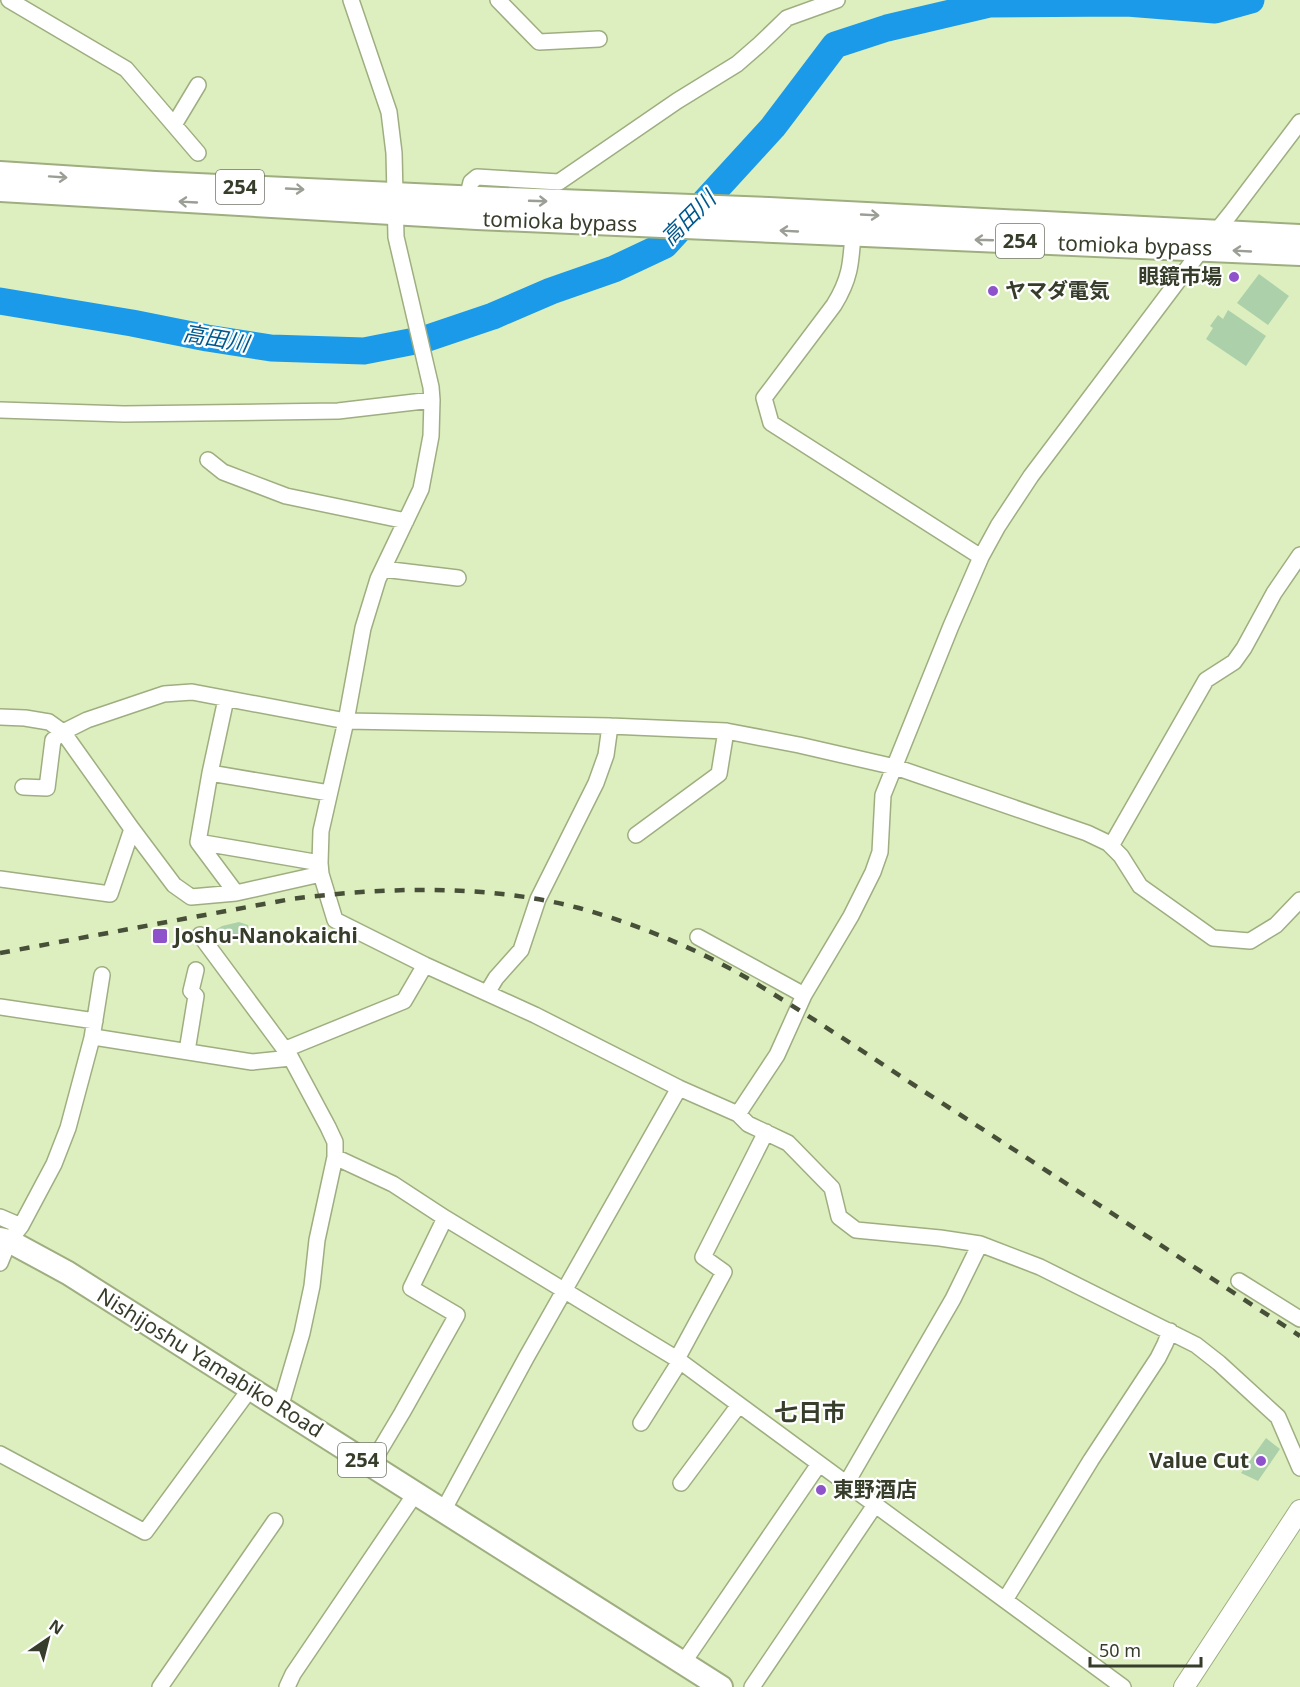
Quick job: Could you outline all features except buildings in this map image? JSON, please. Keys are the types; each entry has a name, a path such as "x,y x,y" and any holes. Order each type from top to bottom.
{"highway":[{"name":"tomioka bypass","path":"0,173 396,203"},
{"name":"tomioka bypass","path":"0,190 474,205 769,209 1208,241 1300,254"},
{"name":"tomioka bypass","path":"474,205 740,229 853,234 1208,241 1300,236"},
{"name":"Nishijoshu Yamabiko Road","path":"10,1236 721,1687"}],"main road":[{"path":"1184,1687 1300,1510"}],"street":[{"path":"9,0 126,69 198,153"},
{"path":"351,0 389,112 394,153 396,237 432,394 431,436 421,489 378,579 363,628 346,721 321,831 321,868 335,920 425,965 536,1015 679,1088 738,1114 748,1124 788,1143 832,1188 839,1216 856,1230 980,1244 1040,1267 1196,1345 1278,1417 1300,1468"},
{"path":"498,0 539,42 599,39"},
{"path":"474,205 471,182 477,177 559,182 677,101 737,64 787,18 837,0"},
{"path":"174,125 198,85"},
{"path":"738,1114 777,1055 804,994 851,916 873,872 880,852 883,795 951,626 981,557 998,526 1031,476 1300,122"},
{"path":"853,234 850,271 843,290 764,398 771,423 981,557"},
{"path":"0,410 124,414 338,411 432,394"},
{"path":"208,460 223,472 286,496 406,521"},
{"path":"1111,846 1206,680 1234,662 1274,593 1300,555"},
{"path":"383,569 458,578"},
{"path":"23,788 47,788 52,740 63,732 87,720 164,694 192,692 346,721 610,726 726,731 895,767 1087,833 1108,843 1121,856 1140,886 1213,938 1250,941 1276,925 1300,900"},
{"path":"226,699 198,842 236,893"},
{"path":"0,717 49,722 63,732 174,885 191,897 236,893 321,868"},
{"path":"487,993 496,978 521,950 538,899 596,783 606,755 610,726"},
{"path":"636,835 719,774 726,731"},
{"path":"210,773 329,793"},
{"path":"0,879 110,894 132,829"},
{"path":"198,842 321,868"},
{"path":"200,934 289,1053 335,1142 335,1157 318,1240 312,1286 280,1408"},
{"path":"698,937 804,994"},
{"path":"92,1038 252,1062 289,1053 404,1000 425,965"},
{"path":"187,1051 196,996 191,991 196,970"},
{"path":"0,1263 10,1236 54,1164 68,1128 92,1038 102,975"},
{"path":"0,1007 94,1021"},
{"path":"443,1511 526,1358 679,1088"},
{"path":"641,1423 678,1360 724,1272 703,1257 766,1132"},
{"path":"335,1157 393,1184 678,1360 1123,1687"},
{"path":"0,1217 10,1236"},
{"path":"371,1466 457,1315 411,1288 445,1218"},
{"path":"846,1484 953,1299 980,1244"},
{"path":"1239,1281 1300,1319"},
{"path":"1005,1600 1091,1460 1158,1358 1170,1331"},
{"path":"0,1454 145,1532 250,1389"},
{"path":"681,1484 739,1405"},
{"path":"683,1663 819,1464"},
{"path":"286,1687 415,1494"},
{"path":"752,1687 875,1505"},
{"path":"160,1687 275,1521"}],"waterway":[{"name":"高田川","path":"0,301 271,348 364,351 425,339 493,316 551,291 614,269 665,245 773,127 835,45 887,28 989,4 1127,3 1215,10 1251,0"}],"railway":[{"path":"0,953 291,899 363,892 473,891 544,900 601,914 686,947 747,978 1300,1336"}],"place":[{"name":"眼鏡市場","path":"1234,277"},
{"name":"ヤマダ電気","path":"993,291"},
{"name":"Joshu-Nanokaichi","path":"160,936"},
{"name":"Value Cut","path":"1261,1461"},
{"name":"東野酒店","path":"821,1490"}],"district":[{"name":"七日市","path":"810,1413"}]}
